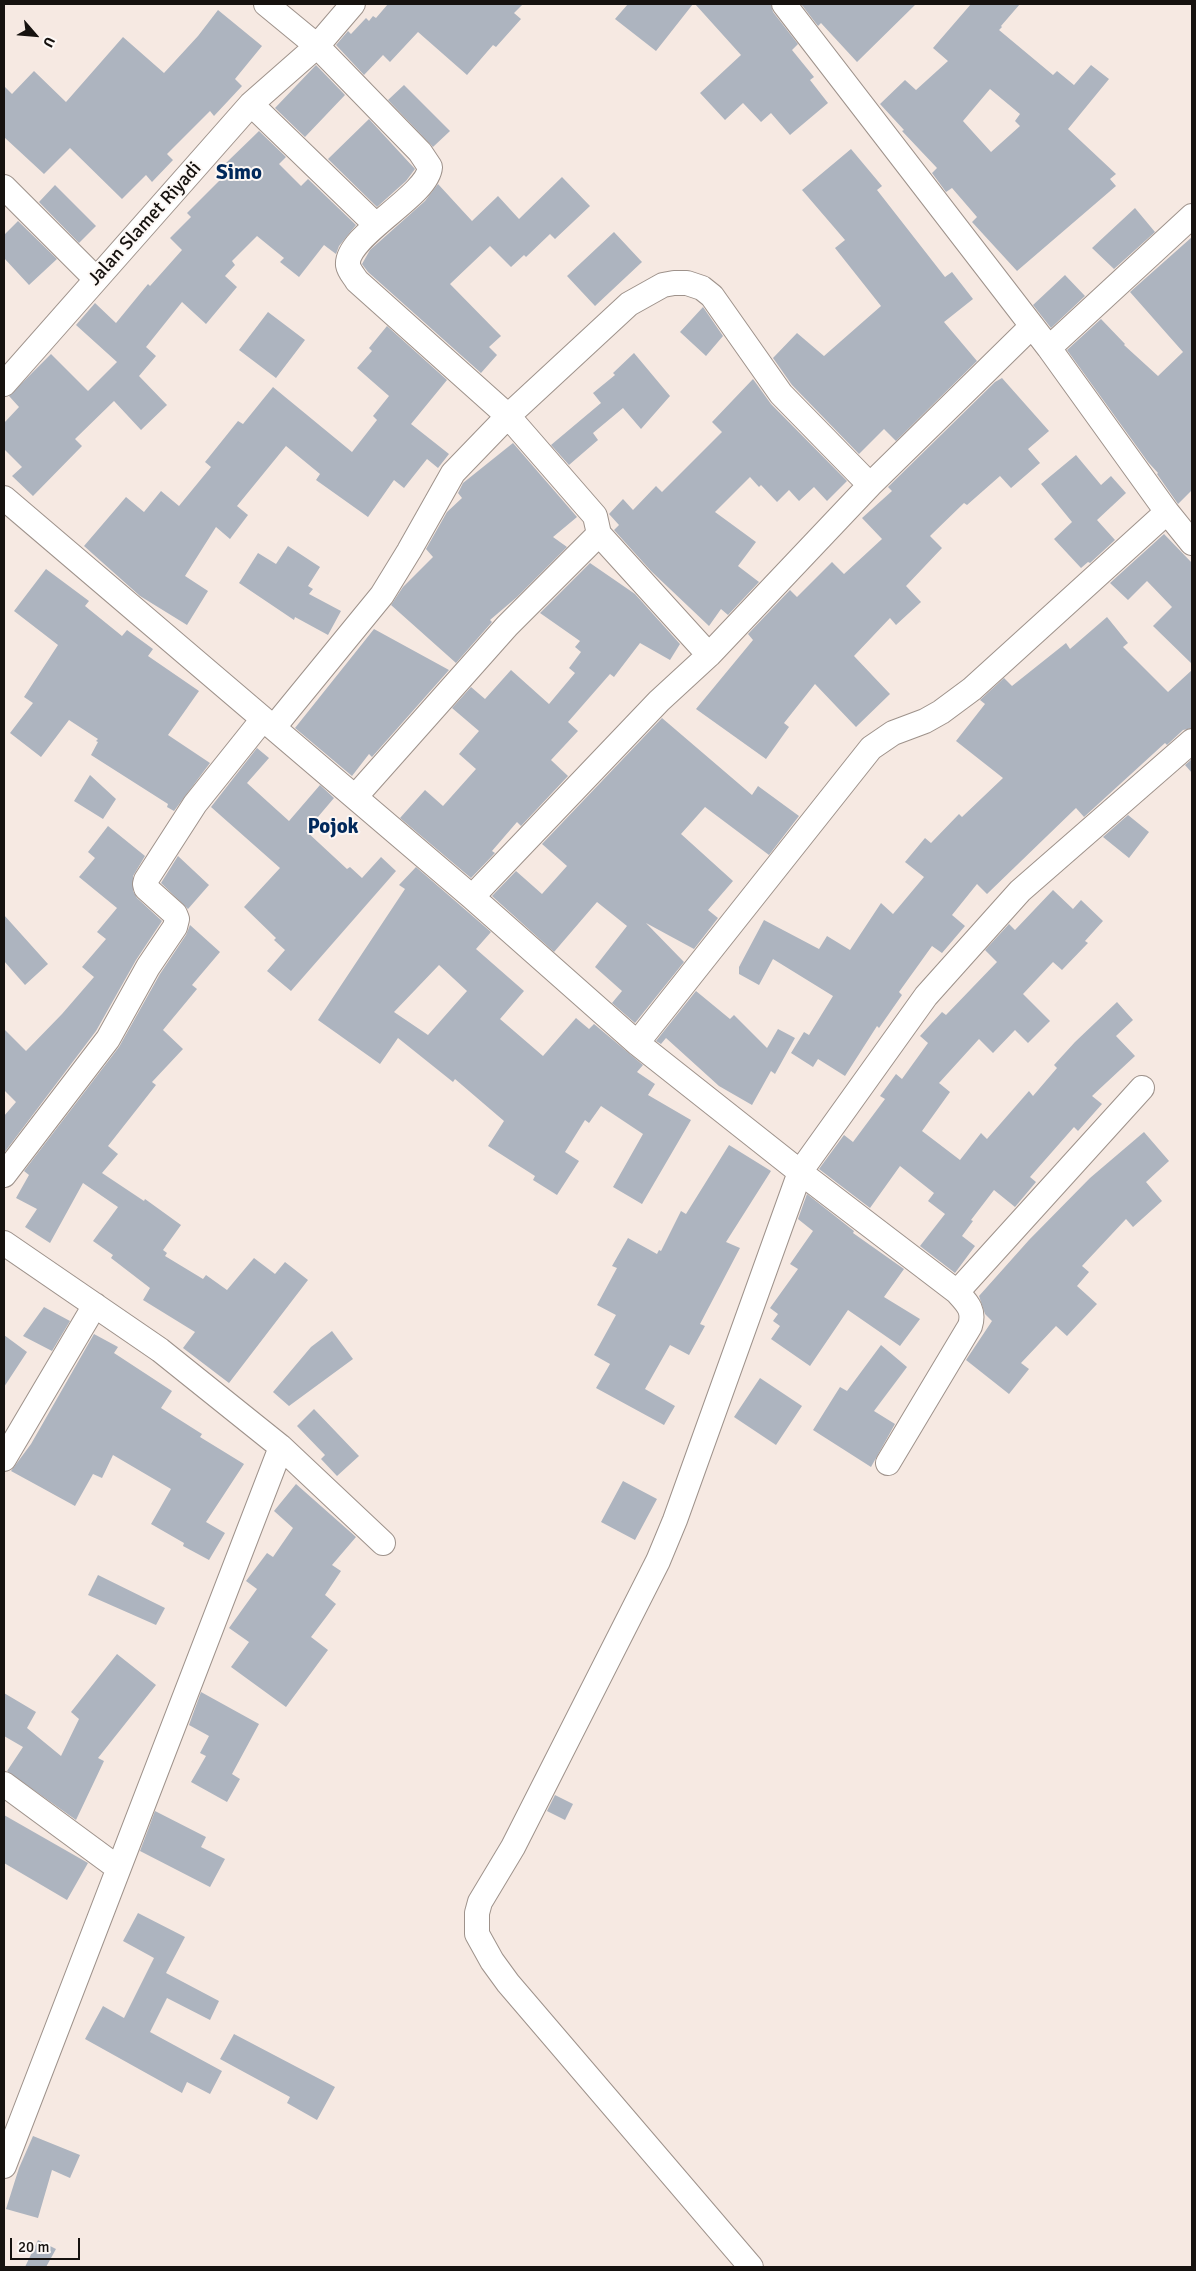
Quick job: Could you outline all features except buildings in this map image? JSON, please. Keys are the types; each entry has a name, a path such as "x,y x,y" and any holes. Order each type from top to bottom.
{"street":[{"path":"266,4 317,46 420,152 430,167 428,177 420,186 376,225 350,253 348,266 350,272 357,281 508,416 595,516 599,534 709,654"},
{"name":"Jalan Slamet Riyadi","path":"4,384 251,104 317,46 353,4"},
{"path":"784,4 1049,348 1167,512 1192,543"},
{"path":"251,104 376,225"},
{"path":"4,187 96,279"},
{"path":"1049,348 1192,216"},
{"path":"4,1175 108,1040 148,967 176,927 177,919 172,910 146,888 144,884 195,804 382,594 409,551 453,473 508,416 629,304 663,285 687,283 702,288 712,296 781,394 870,485"},
{"path":"472,897 658,701 709,654 870,485 1032,326"},
{"path":"4,498 472,897 637,1043 800,1172 957,1292 970,1306 972,1319 970,1326 888,1463"},
{"path":"637,1043 871,748 894,733 925,721 941,712 972,689 1167,512"},
{"path":"355,797 507,626 599,534"},
{"path":"751,2267 508,1983 480,1941 476,1926 480,1902 513,1847 668,1536 800,1172 926,996 1020,891 1192,740"},
{"path":"957,1292 1142,1088"},
{"path":"4,1243 160,1350 281,1447 383,1543"},
{"path":"4,1459 95,1305"},
{"path":"4,2166 281,1447"},
{"path":"4,1784 118,1868"}],"district":[{"name":"Simo","path":"239,173"},
{"name":"Pojok","path":"333,827"}]}
